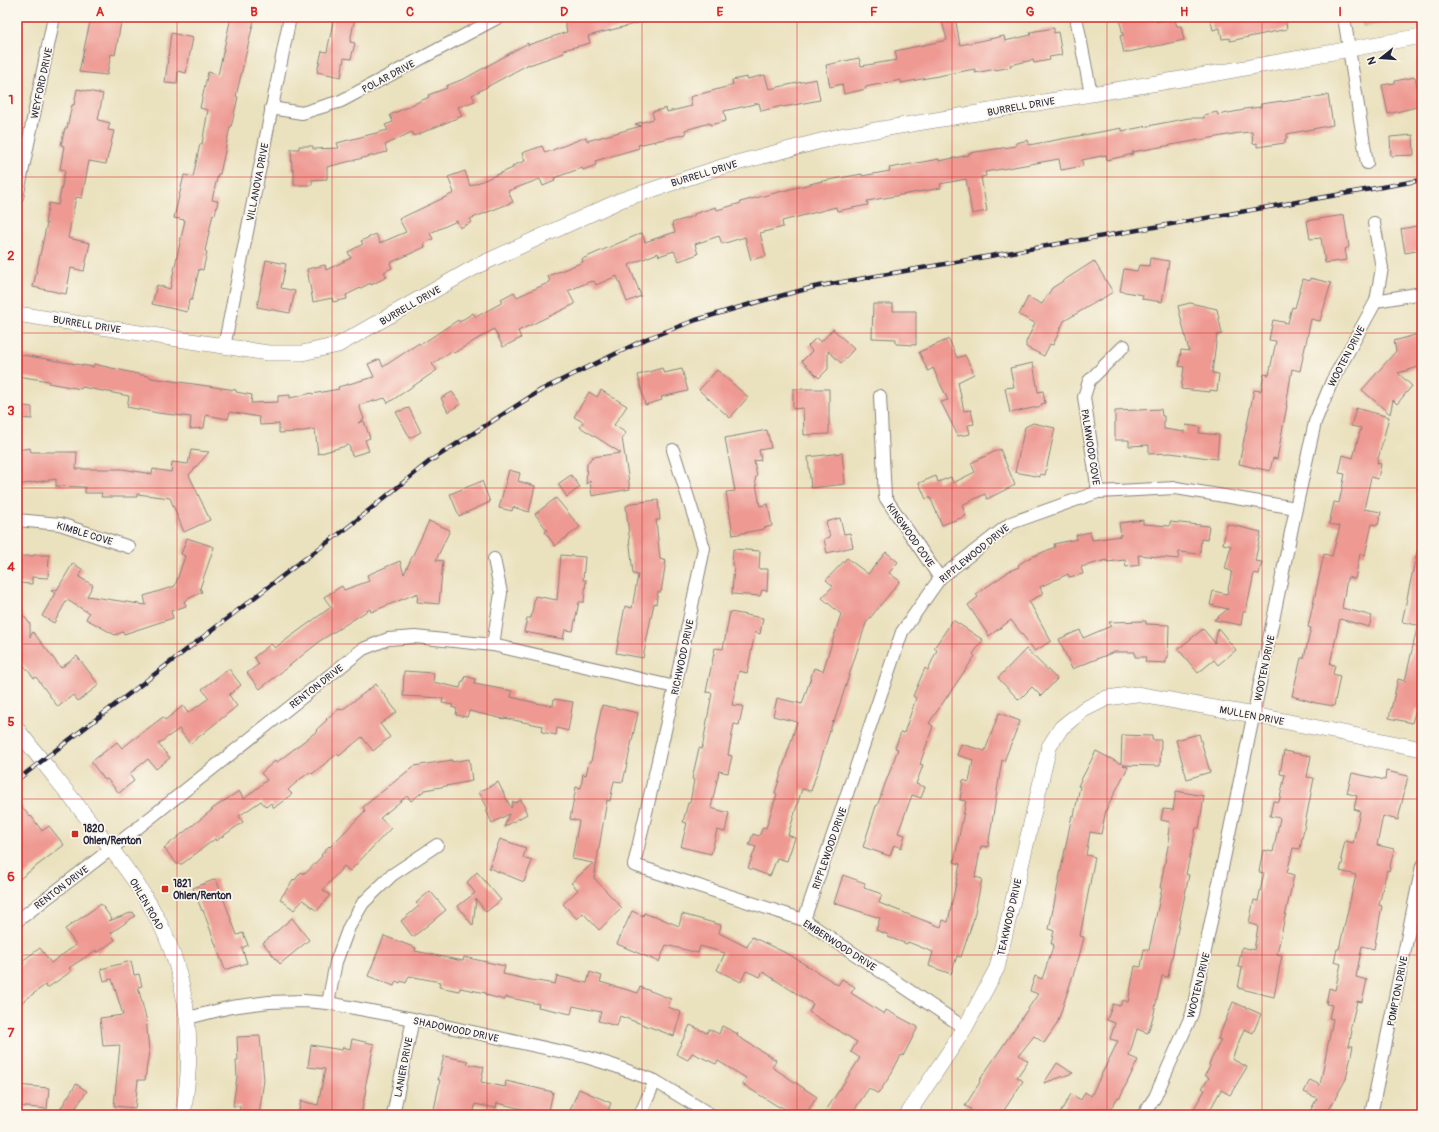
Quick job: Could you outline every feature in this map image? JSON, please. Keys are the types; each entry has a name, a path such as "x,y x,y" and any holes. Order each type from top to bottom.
{"street":[{"name":"WEYFORD DRIVE","path":"17,196 54,17"},
{"name":"VILLANOVA DRIVE","path":"224,347 290,17"},
{"name":"POLAR DRIVE","path":"271,108 302,113 341,101 499,17"},
{"path":"1076,17 1091,94"},
{"path":"1344,17 1367,163"},
{"name":"BURRELL DRIVE","path":"17,314 268,354 302,353 338,345 477,266 621,200 721,167 840,136 1223,72 1422,36"},
{"name":"WOOTEN DRIVE","path":"1144,1115 1155,1097 1192,1014 1315,422 1332,381 1376,301 1382,268 1374,223"},
{"path":"1376,301 1422,293"},
{"name":"PALMWOOD COVE","path":"1098,492 1084,397 1089,381 1124,346"},
{"name":"KINGWOOD COVE","path":"880,396 885,497 940,578"},
{"name":"RICHWOOD DRIVE","path":"634,865 675,687 704,548 673,450"},
{"name":"RIPPLEWOOD DRIVE","path":"804,920 902,632 940,578 1011,523 1098,492 1176,488 1296,508"},
{"name":"KIMBLE COVE","path":"17,520 60,524 129,547"},
{"path":"493,645 501,592 494,559"},
{"name":"RENTON DRIVE","path":"17,921 111,849 363,649 388,639 415,637 493,645 675,687"},
{"name":"MULLEN DRIVE","path":"1083,710 1107,698 1136,694 1254,715 1422,749"},
{"name":"TEAKWOOD DRIVE","path":"907,1115 965,1028 998,968 1049,747 1061,728 1083,710"},
{"name":"OHLEN ROAD","path":"17,729 137,884 156,916 170,946 181,984 188,1018 189,1080 183,1115"},
{"path":"328,1003 336,962 349,928 363,903 392,875 437,845"},
{"name":"EMBERWOOD DRIVE","path":"634,865 804,920 965,1028"},
{"name":"POMPTON DRIVE","path":"1371,1115 1422,866"},
{"name":"SHADOWOOD DRIVE","path":"188,1018 231,1007 269,1002 304,1001 328,1003 413,1019 586,1057 655,1081 711,1115"},
{"name":"LANIER DRIVE","path":"393,1115 413,1019"},
{"path":"640,1115 655,1081"}],"green space":[{"path":"1362,17 1416,17 1363,26"}],"building":[{"path":"91,17 122,17 115,55 111,54 107,75 79,72"},
{"path":"231,17 253,17 252,20 254,20 236,96 238,97 231,127 212,200 218,201 215,215 213,214 205,251 207,252 203,270 199,269 192,300 189,300 187,312 152,304 157,285 170,289 185,220 174,218 184,175 193,177 200,144 202,144 208,110 200,108 208,72 218,75"},
{"path":"334,17 355,17 350,42 355,43 351,59 344,58 341,77 317,72 322,51 327,52"},
{"path":"572,17 646,17 646,21 588,36 590,43 563,50 564,53 529,64 472,95 475,101 458,107 462,116 414,136 412,132 385,145 387,152 327,167 327,179 312,180 312,185 294,185 294,170 292,170 291,149 299,149 299,146 313,146 313,149 339,148 337,143 388,130 385,125 393,122 390,115 429,97 428,95 447,88 446,86 466,78 528,43 528,45 567,32 564,19"},
{"path":"941,17 955,17 960,45 1004,36 1005,41 1031,35 1030,32 1054,28 1054,33 1058,32 1062,55 1049,57 1050,60 1034,63 1033,60 996,70 975,73 975,69 901,83 901,80 865,87 866,89 844,94 842,84 830,87 826,65 859,58 861,66 897,60 895,51 947,40"},
{"path":"1143,17 1155,17 1156,22 1174,18 1177,26 1181,26 1184,40 1124,53 1120,36 1123,35 1120,22"},
{"path":"1210,17 1285,17 1287,29 1230,41 1230,38 1222,39 1220,28 1213,30"},
{"path":"171,33 193,38 186,73 178,71 177,84 165,83"},
{"path":"765,75 769,89 816,79 820,100 761,111 759,103 724,111 726,121 710,125 710,123 685,130 686,134 638,145 639,148 595,161 596,165 583,170 582,168 554,178 555,181 543,186 540,179 508,191 513,202 470,219 472,222 460,228 457,221 430,233 433,239 424,243 425,247 390,263 392,268 384,272 387,277 346,295 347,299 333,302 332,298 313,302 307,269 325,265 326,270 351,258 348,252 363,244 361,241 376,234 380,243 406,232 399,219 454,193 448,177 465,171 470,186 513,168 512,166 525,161 522,153 542,146 545,153 586,137 587,141 641,126 635,124 654,119 652,112 666,108 667,112 692,106 690,97 733,85 732,80 747,77 747,79"},
{"path":"1415,77 1421,106 1388,114 1382,85"},
{"path":"77,89 103,94 98,120 110,123 108,130 114,131 106,164 89,161 82,198 76,197 68,238 90,243 84,271 71,268 66,294 33,287 47,223 45,223 49,203 58,205 65,170 60,169 64,146 61,145 65,128 67,128 72,105 74,105"},
{"path":"1328,95 1333,125 1287,134 1285,143 1257,147 1257,143 1253,144 1252,132 1132,152 1133,154 1107,160 1106,155 1082,160 1083,166 1061,170 1059,159 985,172 986,176 981,177 987,211 972,214 966,179 940,184 941,188 867,201 868,205 837,211 836,207 782,221 783,227 760,233 766,256 751,260 745,237 722,244 719,236 695,244 698,254 679,261 674,251 659,256 658,253 629,265 641,296 627,302 617,276 596,285 594,281 591,281 568,291 575,304 518,331 521,338 503,347 494,329 454,353 452,351 432,364 437,370 388,403 385,398 359,405 364,419 358,423 364,421 370,438 365,440 369,451 352,456 349,445 318,454 315,429 299,432 279,433 279,424 260,425 259,417 230,412 228,419 206,415 204,428 190,429 191,417 127,407 129,396 82,387 81,389 48,383 49,381 17,376 17,354 93,367 94,364 151,378 236,390 236,392 252,395 251,403 278,402 278,396 290,395 290,398 339,389 338,387 374,377 368,364 380,359 383,367 419,343 420,345 458,320 459,322 473,313 476,317 503,302 501,299 514,292 517,297 550,282 548,276 583,262 582,259 642,233 645,242 675,232 672,223 716,207 717,210 741,203 740,202 818,182 862,174 862,176 890,171 889,168 939,159 939,161 969,155 969,153 1016,146 1016,143 1028,140 1029,145 1122,128 1122,131 1189,118 1204,118 1204,115 1217,112 1218,115 1261,107 1261,104"},
{"path":"1413,135 1414,155 1391,156 1390,137"},
{"path":"1344,215 1349,247 1345,249 1347,260 1325,263 1321,238 1310,239 1307,221"},
{"path":"1422,225 1422,250 1405,253 1401,229"},
{"path":"1150,258 1169,261 1162,302 1142,299 1143,295 1120,291 1124,269 1137,271 1139,265 1149,266"},
{"path":"266,260 286,264 281,288 295,291 290,313 257,307"},
{"path":"1094,261 1113,292 1064,321 1053,345 1050,344 1044,356 1026,347 1026,342 1035,323 1019,315 1028,297 1042,304 1052,288"},
{"path":"1310,278 1331,283 1320,321 1311,319 1300,371 1292,369 1277,459 1273,458 1270,471 1239,464 1254,390 1261,391 1264,374 1269,375 1276,341 1269,340 1273,320 1288,323 1292,307 1295,308 1303,279 1310,281"},
{"path":"1190,303 1217,309 1222,334 1217,335 1212,373 1219,374 1217,391 1210,390 1210,392 1181,389 1184,367 1179,366 1181,350 1189,351 1178,306"},
{"path":"873,304 893,304 893,311 916,311 916,345 896,344 896,339 872,338"},
{"path":"833,329 854,349 841,363 828,351 828,369 819,378 802,361 812,351 808,346 816,338 821,342"},
{"path":"1422,333 1422,366 1398,373 1412,386 1397,404 1393,400 1390,414 1362,390 1396,351 1394,341"},
{"path":"949,339 957,358 965,355 974,374 958,382 964,411 971,410 974,424 968,425 970,434 958,436 941,402 948,400 933,368 928,371 919,352"},
{"path":"1033,363 1038,392 1043,391 1045,403 1041,404 1042,406 1010,413 1005,388 1014,387 1010,368"},
{"path":"662,368 664,373 682,369 688,391 661,397 662,400 645,405 638,375"},
{"path":"717,370 748,397 730,418 699,390"},
{"path":"793,389 829,389 829,434 804,435 803,408 793,409"},
{"path":"601,390 627,406 614,425 626,433 622,438 630,489 592,496 590,481 586,484 587,464 592,457 621,453 580,427 583,422 574,417 589,392 597,397"},
{"path":"452,392 461,404 448,412 441,398"},
{"path":"17,405 32,407 32,419 17,418"},
{"path":"409,408 421,432 410,438 396,412"},
{"path":"1356,408 1389,417 1377,463 1381,464 1378,479 1371,477 1364,509 1381,512 1378,525 1372,524 1365,555 1360,554 1355,579 1348,577 1347,579 1342,608 1372,616 1369,627 1340,619 1330,664 1335,665 1333,674 1340,676 1334,706 1316,703 1292,696 1301,658 1304,658 1311,628 1308,627 1324,554 1332,556 1340,526 1329,524 1334,502 1339,503 1345,474 1339,473 1343,455 1353,458 1361,428 1351,426"},
{"path":"1161,409 1162,416 1164,416 1164,429 1185,432 1186,425 1200,427 1199,433 1219,435 1217,459 1170,453 1149,454 1149,445 1129,446 1129,440 1115,440 1115,411"},
{"path":"1033,423 1055,428 1045,475 1040,474 1040,477 1015,472 1025,427"},
{"path":"767,430 771,448 759,450 761,460 754,461 757,477 755,478 760,506 768,504 772,526 733,535 726,492 735,491 725,438"},
{"path":"30,448 31,452 77,452 76,469 122,469 152,474 153,469 171,472 172,462 188,464 191,450 209,452 189,475 210,520 184,532 170,498 137,494 137,497 101,497 102,493 85,493 85,487 56,486 56,479 17,485 17,450"},
{"path":"1000,449 1015,485 987,499 985,494 962,505 966,516 942,525 930,497 926,499 919,483 936,476 938,482 951,477 953,483 975,472 971,463"},
{"path":"842,453 845,484 811,488 808,457"},
{"path":"509,470 520,473 518,481 535,486 529,512 513,507 512,511 499,508"},
{"path":"571,475 580,487 567,497 558,484"},
{"path":"482,481 490,502 459,516 450,494"},
{"path":"556,498 580,527 555,546 545,532 547,530 535,514"},
{"path":"658,500 660,520 656,520 660,559 666,561 661,592 658,592 656,604 654,603 643,658 616,653 625,606 632,608 638,575 633,574 626,506 632,503"},
{"path":"840,518 844,534 850,533 853,547 827,553 824,539 830,537 826,522"},
{"path":"1143,520 1143,524 1170,526 1170,522 1209,526 1207,540 1201,539 1200,554 1179,552 1178,559 1138,555 1139,565 1126,567 1125,560 1107,562 1107,560 1081,567 1083,574 1069,577 1068,574 1040,587 1043,594 1029,601 1051,641 1035,651 1011,620 989,636 968,605 978,597 976,594 1007,572 1019,567 1018,565 1027,559 1055,547 1054,544 1077,539 1076,535 1090,532 1092,540 1121,536 1119,523"},
{"path":"429,521 450,530 436,560 443,561 439,604 417,602 418,593 371,612 370,609 318,642 260,689 247,673 259,664 254,657 271,644 275,648 331,607 324,597 342,586 344,590 369,581 367,575 400,561 404,574"},
{"path":"1227,524 1261,532 1255,561 1262,562 1259,574 1254,573 1246,612 1243,612 1241,625 1214,620 1228,609 1210,605 1213,591 1227,594 1232,571 1225,569 1231,546 1223,544"},
{"path":"187,538 214,547 200,588 202,592 184,601 186,606 171,611 173,618 124,634 123,632 115,635 86,619 89,613 67,600 54,623 42,616 55,593 51,591 52,589 57,590 73,563 83,570 79,577 93,585 87,596 146,605 144,596 175,586 185,556 181,554"},
{"path":"733,549 760,551 759,569 768,569 767,591 762,590 760,596 732,594 734,565 732,565"},
{"path":"1417,551 1422,552 1422,626 1402,622"},
{"path":"886,552 898,562 889,573 900,581 866,623 811,791 802,789 788,835 795,838 787,861 777,858 770,876 748,868 756,847 749,845 753,834 759,836 763,827 766,828 797,722 773,716 777,698 802,704 814,668 823,671 841,614 822,598 833,586 826,580 847,558 868,574"},
{"path":"49,555 48,578 32,577 32,584 17,583 17,556"},
{"path":"561,555 585,557 583,580 586,580 584,602 579,602 573,631 565,630 563,639 524,632 527,618 531,618 535,596 557,600"},
{"path":"17,607 30,624 30,637 33,632 61,668 77,656 99,685 78,701 73,695 58,707 36,677 34,678 17,657"},
{"path":"730,612 763,618 760,634 755,632 747,673 739,671 732,705 743,706 739,725 734,724 728,755 732,756 728,773 719,771 711,808 729,813 725,832 717,830 711,854 681,847 687,823 683,822 688,803 690,803 694,780 692,779 699,748 702,749 712,693 706,692 715,648 723,649"},
{"path":"953,620 983,640 973,654 975,656 929,723 933,726 920,764 923,765 916,784 925,787 921,798 912,795 898,833 905,835 901,848 894,845 890,856 863,847 876,806 898,749 895,748 901,732 904,733 916,698 913,696 925,668 928,670 937,650 934,648"},
{"path":"1146,621 1146,624 1169,625 1168,658 1166,658 1166,663 1145,662 1146,657 1135,657 1135,652 1114,652 1072,669 1059,639 1080,630 1083,638 1111,626 1109,622"},
{"path":"1218,628 1236,650 1218,665 1214,660 1198,673 1178,649 1203,629 1215,643"},
{"path":"1417,628 1422,629 1422,710 1416,709 1412,723 1389,718 1398,679 1405,681"},
{"path":"1026,649 1057,679 1041,696 1032,687 1019,700 998,678"},
{"path":"229,669 241,685 229,695 237,706 190,744 179,729 158,744 170,758 156,769 148,759 129,774 134,781 119,793 107,779 105,780 91,762 117,742 122,748 163,717 165,720 183,706 188,713 209,698 202,689"},
{"path":"404,671 434,673 433,682 460,688 465,676 475,679 474,684 512,691 511,697 536,703 553,706 554,699 573,702 568,731 557,728 556,735 542,732 543,726 469,711 467,717 456,715 457,709 452,707 453,705 442,703 443,698 403,696"},
{"path":"376,684 397,712 380,724 390,737 373,751 362,737 339,756 337,754 312,774 310,772 299,780 288,790 292,794 274,808 271,803 266,807 261,801 239,816 243,822 216,841 215,839 182,864 177,864 164,848 212,809 239,791 244,799 267,780 261,773 317,731 316,730 327,720 326,719 339,709 341,710 346,707"},
{"path":"602,705 638,713 623,782 614,781 610,801 607,800 594,878 622,908 599,930 583,913 577,919 563,904 578,890 571,883 593,863 572,859 579,821 570,819 576,787 581,788 583,774 586,775 589,762 591,762"},
{"path":"999,713 1020,721 1004,761 1002,760 988,847 981,846 975,877 982,879 973,921 961,957 957,956 951,974 929,966 933,952 908,942 907,944 888,937 889,935 876,930 880,918 834,903 843,875 865,883 864,888 882,894 879,903 941,927 943,920 948,922 960,864 954,862 966,801 960,800 963,780 969,782 973,760 957,755 961,744 985,751"},
{"path":"1199,734 1210,772 1187,779 1176,740"},
{"path":"1122,735 1152,736 1152,740 1161,740 1160,766 1123,765 1128,767 1106,810 1101,834 1090,832 1086,855 1095,857 1080,936 1084,937 1057,1024 1044,1043 1034,1036 1019,1055 1028,1061 1017,1077 1023,1081 1001,1115 968,1115 971,1109 965,1106 980,1082 979,1081 1038,994 1030,991 1035,976 1042,979 1054,944 1051,944 1054,931 1049,929 1072,815 1074,816 1080,786 1078,786 1096,751 1121,764"},
{"path":"1284,751 1311,756 1307,777 1314,778 1300,849 1293,848 1287,873 1294,875 1277,954 1282,955 1274,997 1238,988 1242,968 1238,967 1242,947 1254,950 1258,926 1249,923 1254,900 1258,901 1264,873 1259,872 1263,850 1273,852 1280,818 1270,816 1273,801 1279,802 1285,775 1280,774"},
{"path":"469,759 472,781 425,790 411,801 407,796 380,818 391,828 350,871 344,866 323,890 330,895 317,911 303,900 294,910 280,899 294,879 295,880 301,872 303,874 304,872 306,873 329,846 330,847 365,811 363,807 414,766"},
{"path":"1386,771 1408,776 1398,820 1383,816 1377,845 1394,849 1389,871 1387,870 1379,905 1382,906 1374,949 1362,946 1356,977 1367,980 1362,1002 1357,1001 1350,1030 1352,1031 1349,1046 1353,1046 1346,1079 1326,1115 1308,1115 1317,1098 1304,1092 1310,1080 1320,1085 1333,1019 1329,1018 1332,1005 1326,1004 1329,988 1335,990 1341,964 1334,962 1337,949 1339,949 1356,875 1340,871 1345,841 1353,843 1360,811 1354,809 1357,796 1347,793 1352,773 1385,780"},
{"path":"498,782 511,808 513,801 515,803 521,800 527,814 504,827 509,814 492,823 486,810 488,809 479,792"},
{"path":"1176,791 1204,796 1199,828 1196,828 1186,874 1189,875 1168,977 1162,976 1148,1033 1137,1029 1129,1056 1138,1060 1120,1097 1118,1097 1107,1115 1059,1115 1071,1094 1081,1100 1085,1092 1091,1096 1118,1041 1110,1039 1115,1023 1107,1020 1113,1004 1120,1006 1123,1000 1128,1002 1135,966 1141,967 1144,949 1149,950 1162,888 1160,888 1170,836 1168,835 1170,822 1161,820 1163,809 1173,810"},
{"path":"17,801 42,831 49,826 64,845 17,881"},
{"path":"500,839 526,848 523,858 532,861 524,882 489,868"},
{"path":"477,872 501,900 486,912 476,899 473,926 458,906 475,893 467,882"},
{"path":"216,879 237,935 243,933 248,945 242,948 247,963 225,970 203,910 202,911 193,888"},
{"path":"430,891 446,910 413,937 401,921 419,906 416,903"},
{"path":"101,904 112,919 109,921 133,912 135,916 111,933 115,940 97,953 96,950 69,968 72,971 47,988 45,985 17,1006 17,968 24,963 22,961 40,948 51,963 76,945 65,929"},
{"path":"632,911 643,916 644,913 654,917 655,916 679,926 682,914 721,925 719,933 747,947 752,937 790,955 838,985 842,979 855,987 851,993 884,1014 886,1010 918,1027 903,1056 901,1055 878,1094 869,1088 851,1115 823,1115 860,1058 851,1052 857,1042 809,1012 813,1004 763,972 760,977 746,971 741,982 717,970 725,953 700,946 698,953 666,945 659,962 617,944"},
{"path":"292,918 309,940 280,964 263,943"},
{"path":"384,936 416,948 415,951 463,961 464,957 505,966 503,974 531,980 555,984 557,976 587,983 590,972 602,976 600,982 638,993 640,987 671,999 668,1007 681,1012 674,1036 620,1016 617,1026 598,1021 601,1012 573,1006 571,1014 538,1007 539,1004 506,997 505,1000 486,995 486,993 460,988 459,991 439,987 440,982 409,976 406,983 396,981 394,986 368,976"},
{"path":"131,961 134,975 139,974 142,986 138,987 146,1018 149,1051 145,1080 138,1080 135,1108 114,1106 120,1045 103,1046 100,1018 123,1015 112,979 104,981 101,969"},
{"path":"1233,1002 1261,1014 1253,1033 1244,1029 1232,1059 1247,1067 1230,1095 1221,1090 1207,1115 1190,1115 1205,1090 1202,1088 1209,1078 1205,1075 1221,1040 1218,1039"},
{"path":"690,1025 707,1033 709,1029 719,1034 722,1026 738,1034 737,1036 776,1060 772,1067 817,1097 805,1115 794,1115 780,1106 779,1107 742,1084 746,1078 718,1061 716,1064 692,1053 688,1060 676,1054"},
{"path":"260,1036 264,1080 259,1115 239,1115 240,1106 233,1106 237,1077 236,1061 238,1061 237,1037"},
{"path":"352,1039 374,1044 361,1115 298,1115 301,1101 318,1105 325,1069 308,1067 311,1045 342,1050 343,1047 350,1049"},
{"path":"444,1056 468,1061 467,1064 484,1067 481,1082 505,1087 506,1081 553,1092 548,1115 497,1103 496,1108 475,1104 474,1113 462,1112 462,1115 433,1115 440,1080 438,1080"},
{"path":"1057,1063 1073,1073 1044,1083"},
{"path":"76,1084 87,1091 73,1112 59,1111"},
{"path":"17,1085 49,1088 47,1109 17,1106"},
{"path":"579,1089 611,1103 606,1115 568,1115"}],"railway":[{"path":"17,780 347,528 430,461 541,390 646,339 696,320 814,287 1422,180"}],"place":[{"name":"1820 Ohlen/Renton","path":"75,834"},
{"name":"1821 Ohlen/Renton","path":"165,889"}]}
